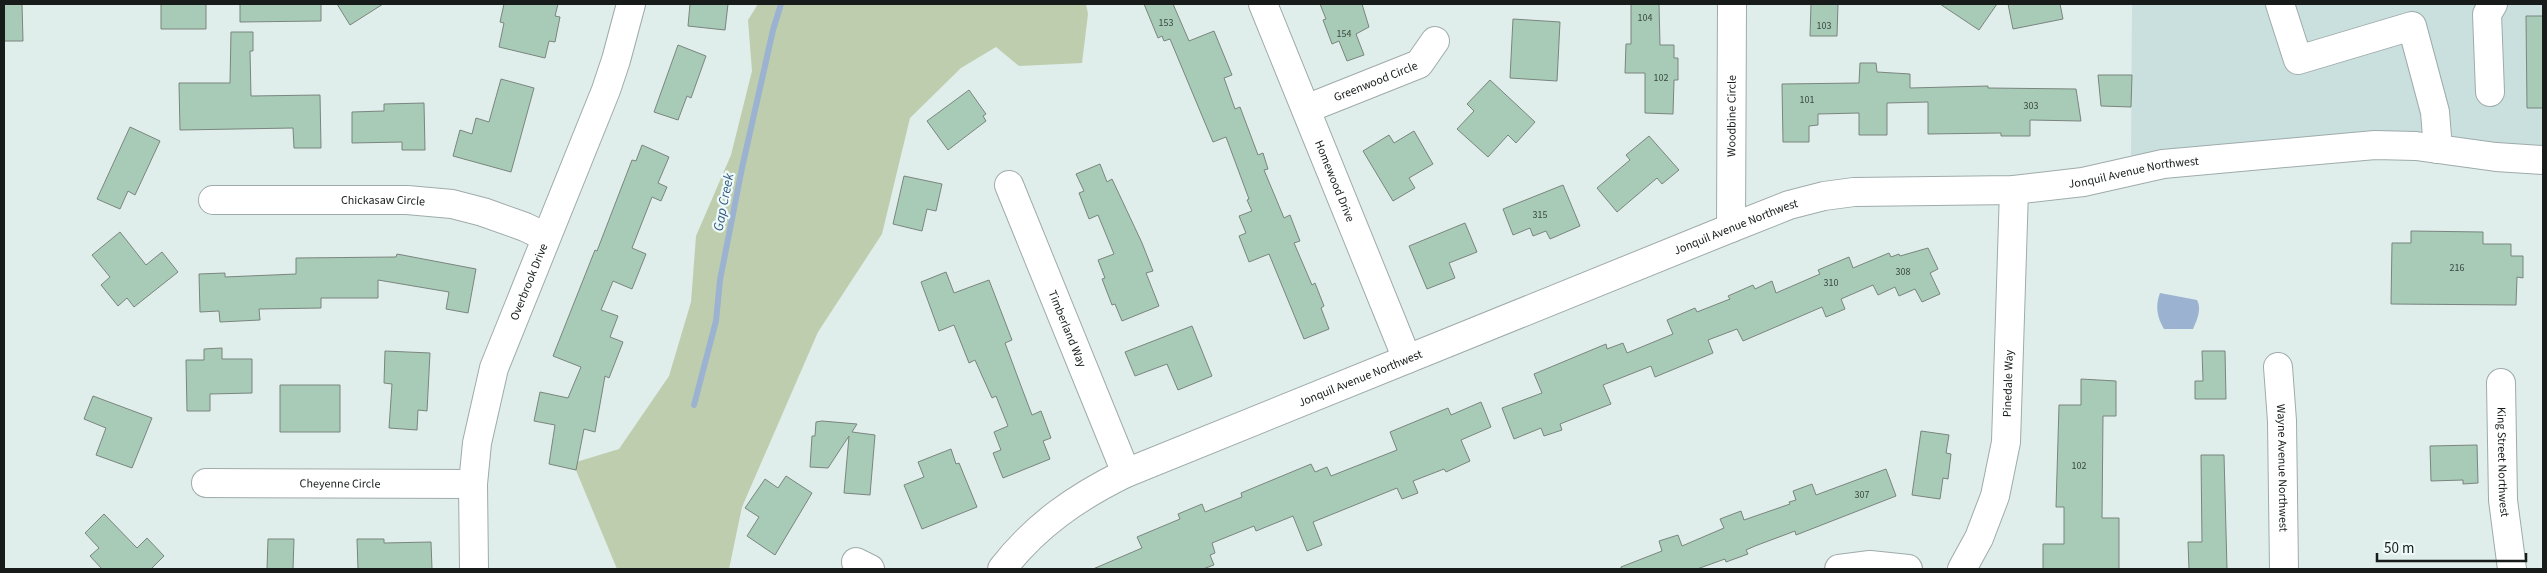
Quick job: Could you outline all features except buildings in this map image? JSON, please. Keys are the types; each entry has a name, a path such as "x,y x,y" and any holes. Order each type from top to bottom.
{"street":[{"name":"Overbrook Drive","path":"474,569 473,484 477,443 494,368 606,90 631,4"},
{"name":"Homewood Drive","path":"1263,4 1407,359"},
{"name":"Woodbine Circle","path":"1732,4 1732,228"},
{"path":"2280,4 2298,60 2412,26 2433,103 2438,148"},
{"path":"2490,92 2488,14 2493,4"},
{"name":"Greenwood Circle","path":"1306,109 1419,64 1435,40"},
{"name":"Jonquil Avenue Northwest","path":"1002,569 1041,526 1070,503 1126,473 1789,205 1824,196 1854,192 2014,190 2083,182 2163,164 2375,144 2438,148 2496,157 2543,160"},
{"name":"Timberland Way","path":"1008,185 1126,473"},
{"name":"Pinedale Way","path":"1962,569 1979,538 1995,496 2006,442 2014,190"},
{"name":"Chickasaw Circle","path":"213,200 407,200 452,204 483,212 546,237"},
{"name":"Wayne Avenue Northwest","path":"2278,367 2282,421 2284,569"},
{"name":"King Street Northwest","path":"2501,383 2503,500 2512,569"},
{"name":"Cheyenne Circle","path":"206,483 473,484"},
{"path":"1840,569 1870,565 1908,569"}],"shaded area":[{"path":"2132,4 2543,4 2543,150 2131,161"}],"green space":[{"path":"758,4 1086,4 1088,14 1082,63 1019,66 996,47 961,68 910,118 882,234 818,332 742,507 729,569 617,569 573,463 619,449 669,376 691,302 696,236 731,155 752,71 748,20"}],"water":[{"path":"2160,293 2197,300 2199,311 2193,329 2164,329 2158,311"}],"waterway":[{"name":"Gap Creek","path":"694,405 716,321 720,280 742,168 773,30 781,4"}]}
